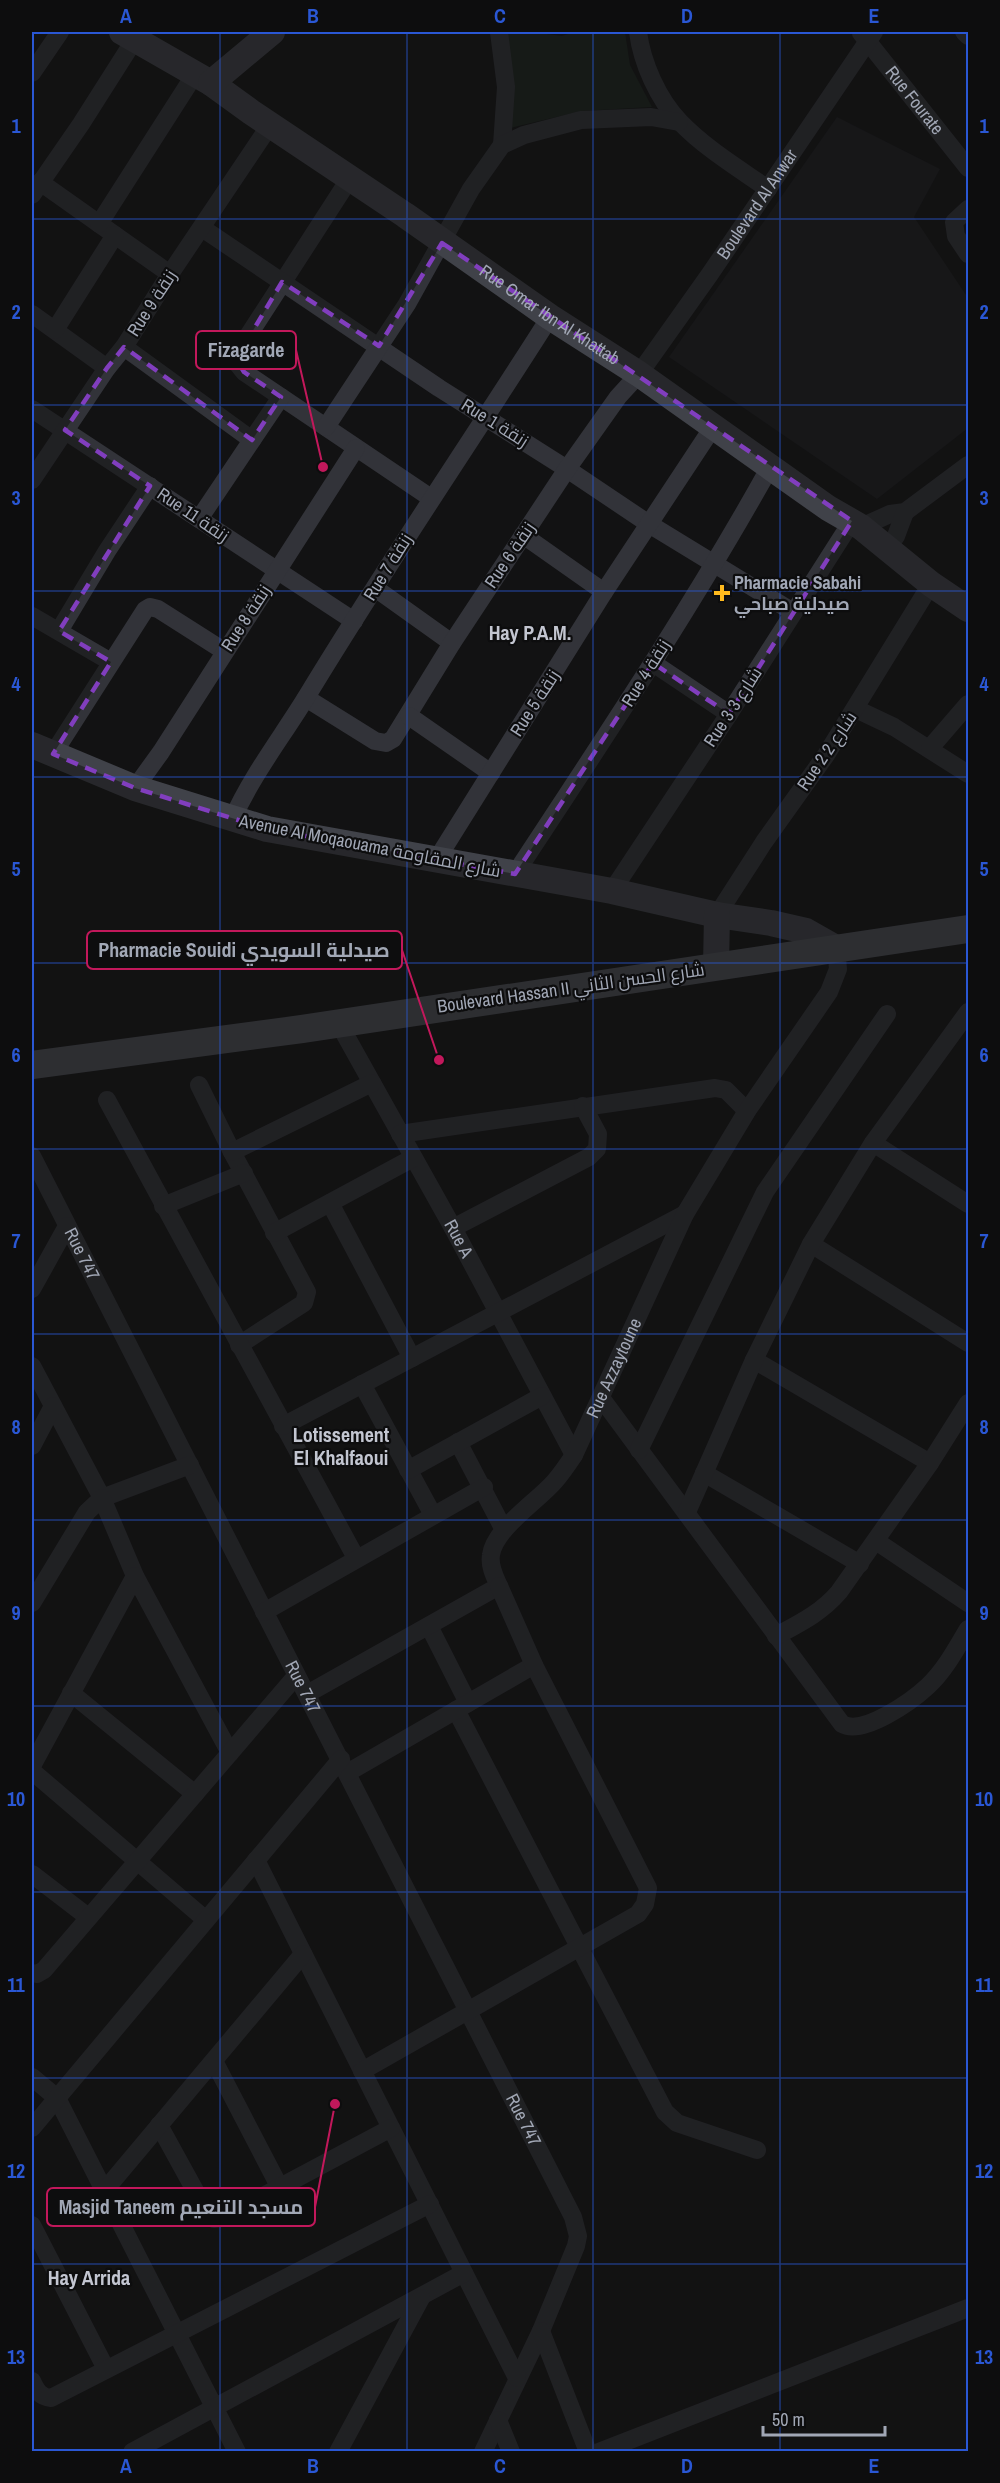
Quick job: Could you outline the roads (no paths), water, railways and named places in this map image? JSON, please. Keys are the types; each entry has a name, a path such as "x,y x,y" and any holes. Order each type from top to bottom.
{"main road":[{"name":"Boulevard Hassan II شارع الحسن الثاني","path":"32,1065 969,929"}],"street":[{"path":"32,70 60,32"},
{"path":"99,224 203,79 272,32"},
{"path":"499,32 506,87 502,146"},
{"path":"638,32 650,74 679,122 768,189"},
{"path":"964,32 969,36"},
{"path":"128,35 38,179 170,274"},
{"name":"Rue Omar Ibn Al Khattab","path":"128,35 203,79 550,317 639,374 828,508 857,524 931,584 969,609"},
{"name":"Rue Fourate","path":"867,35 969,168"},
{"name":"Boulevard Al Anwar","path":"639,374 768,189 867,35"},
{"path":"326,427 442,243 471,189 502,146 524,135 581,120 651,117 679,122"},
{"name":"Rue 9 زنقة","path":"32,480 107,368 124,347 270,125"},
{"path":"350,178 239,350 236,362 244,372 431,498"},
{"path":"969,209 954,222 953,229 969,254"},
{"name":"Rue 1 زنقة","path":"202,228 484,417 567,468 649,524 793,612"},
{"path":"55,330 115,235"},
{"path":"32,314 107,368"},
{"name":"Rue 7 زنقة","path":"232,820 251,783 431,498 501,395 550,317"},
{"path":"124,347 252,440"},
{"name":"Rue 6 زنقة","path":"306,698 375,741 390,742 409,716 452,643 567,468 618,397 639,374"},
{"path":"199,519 281,397"},
{"name":"Rue 11 زنقة","path":"32,409 354,621"},
{"name":"Rue 5 زنقة","path":"437,859 604,592 713,428"},
{"name":"Rue 8 زنقة","path":"135,788 161,752 356,448"},
{"path":"857,524 905,512 969,465"},
{"name":"Rue 4 زنقة","path":"514,874 653,663 770,467"},
{"path":"59,631 107,551 150,486"},
{"path":"888,548 896,536 905,512"},
{"name":"Rue 3 شارع 3","path":"612,891 729,714 793,612 857,524"},
{"path":"523,535 604,592"},
{"name":"Rue 2 شارع 2","path":"717,915 764,842 856,709 931,584"},
{"path":"375,588 452,643"},
{"path":"42,749 111,662 136,621 150,607 168,614 224,651"},
{"path":"32,616 111,662"},
{"path":"653,663 729,714"},
{"path":"930,748 969,704"},
{"path":"856,709 894,727 969,774"},
{"path":"409,716 491,773"},
{"name":"Avenue Al Moqaouama شارع المقاومة","path":"42,749 135,788 267,830 612,891 717,915 806,931 836,948"},
{"path":"716,966 717,915"},
{"name":"Rue Azzaytoune","path":"362,2071 638,1914 645,1904 648,1887 534,1665 491,1567 490,1554 504,1530 555,1481 574,1455 602,1399 685,1214 747,1111 829,992 838,969 836,948"},
{"path":"687,1512 754,1360 811,1244 873,1143 969,1012"},
{"path":"639,1450 765,1191 887,1014"},
{"name":"Rue A","path":"338,1022 453,1228 574,1455"},
{"path":"232,1152 372,1083"},
{"path":"199,1085 274,1233 307,1292 304,1304 239,1345"},
{"path":"400,1134 715,1088 726,1090 747,1111"},
{"path":"107,1100 356,1558"},
{"path":"453,1228 569,1167 597,1149 598,1134 583,1106"},
{"path":"873,1143 969,1204"},
{"name":"Rue 747","path":"32,1156 573,2217 578,2236 576,2246 541,2331"},
{"path":"274,1233 413,1158"},
{"path":"163,1206 244,1173"},
{"path":"330,1203 412,1358"},
{"path":"284,1426 685,1214"},
{"path":"32,1289 68,1226"},
{"path":"811,1244 969,1343"},
{"path":"754,1360 930,1463"},
{"path":"32,1366 102,1498 135,1576 230,1753"},
{"path":"362,1384 433,1515"},
{"path":"408,1470 542,1396"},
{"path":"602,1399 834,1715 848,1727 862,1726 883,1717 928,1687 947,1664 969,1629"},
{"path":"776,1635 828,1606 876,1541 969,1403"},
{"path":"32,1446 53,1406"},
{"path":"458,1442 484,1487 504,1530"},
{"path":"32,1603 87,1512 102,1498 190,1466"},
{"path":"704,1473 860,1564"},
{"path":"264,1612 484,1487"},
{"path":"876,1541 969,1604"},
{"path":"32,1766 135,1576"},
{"path":"307,1694 499,1586"},
{"path":"429,1626 462,1707 578,1947 665,2112 677,2123 757,2150"},
{"path":"32,2128 256,1860 344,1766 462,1707 534,1665"},
{"path":"32,1973 37,1974 44,1970 296,1676"},
{"path":"71,1693 195,1794"},
{"path":"32,1771 206,1920"},
{"path":"256,1860 517,2378"},
{"path":"32,1874 88,1917"},
{"path":"105,2190 303,1954"},
{"path":"214,2061 279,2186"},
{"path":"32,2078 57,2098 237,2451"},
{"path":"159,2125 208,2216 214,2219 222,2218 391,2128"},
{"path":"32,2381 39,2393 51,2398 430,2204"},
{"path":"32,2225 106,2369"},
{"path":"132,2451 422,2298 464,2273"},
{"path":"338,2451 422,2298"},
{"path":"599,2451 969,2308"},
{"path":"483,2451 541,2331"},
{"path":"541,2331 588,2451"},
{"path":"498,2420 511,2451"}],"place":[{"name":"Fizagarde","path":"323,467"},
{"name":"Pharmacie Sabahi صيدلية صباحي","path":"722,593"},
{"name":"Pharmacie Souidi صيدلية السويدي","path":"439,1060"},
{"name":"Masjid Taneem مسجد التنعيم","path":"335,2104"}],"district":[{"name":"Hay P.A.M.","path":"530,633"},
{"name":"Lotissement El Khalfaoui","path":"341,1446"},
{"name":"Hay Arrida","path":"89,2278"}]}
